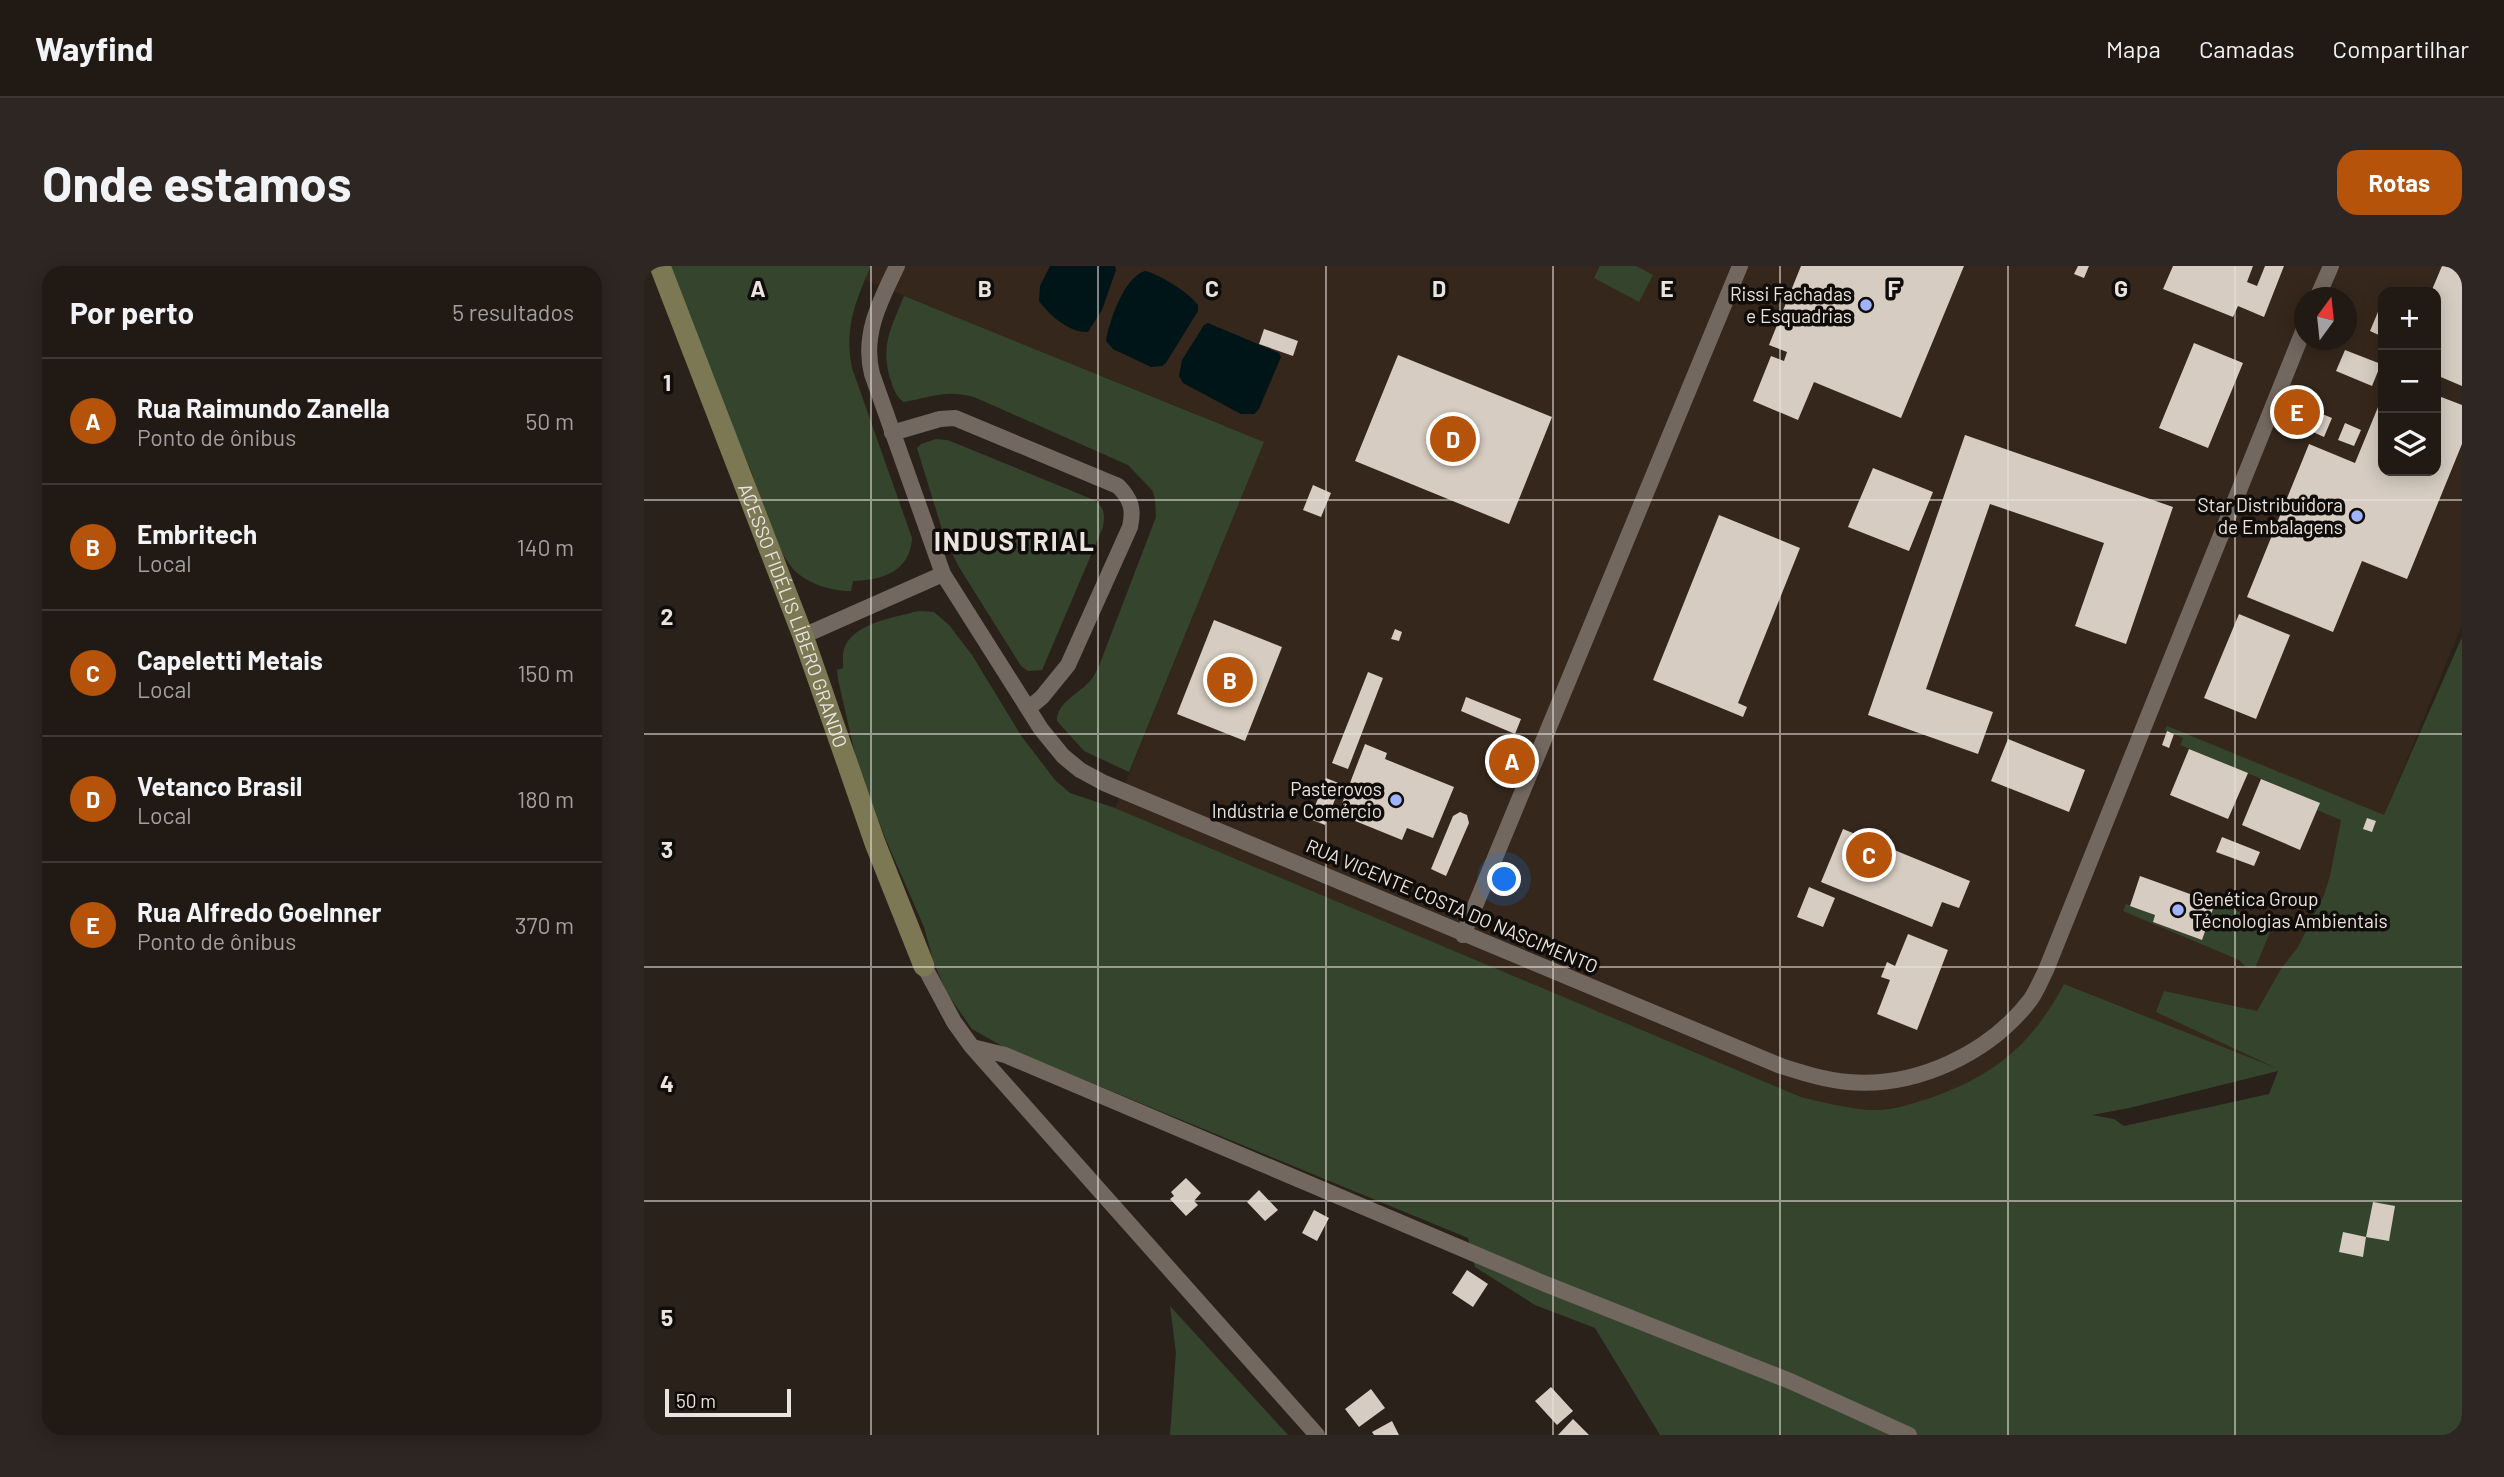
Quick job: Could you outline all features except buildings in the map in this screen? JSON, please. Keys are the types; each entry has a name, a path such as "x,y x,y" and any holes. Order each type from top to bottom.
{"street":[{"name":"ACESSO FIDÉLIS LÍBERO GRANDO","path":"660,266 803,636 875,844 924,966"},
{"name":"RUA VICENTE COSTA DO NASCIMENTO","path":"897,266 879,304 867,356 892,433 943,574 1028,708 1063,757 1104,783 1463,935 1781,1066 1817,1077 1850,1082 1881,1081 1916,1075 1959,1059 1998,1034 2031,998 2046,971 2297,350"},
{"path":"1463,935 1740,266"},
{"path":"2322,287 2330,266"},
{"path":"892,433 940,419 956,418 1118,486 1132,504 1130,527 1068,665 1042,697 1028,708"},
{"path":"803,636 943,574"},
{"path":"924,966 954,1022 972,1047 1317,1435"},
{"path":"972,1047 1005,1055 1542,1283 1790,1381 1909,1435"}],"shaded area":[{"path":"871,266 2462,266 2462,625 2280,1070 2064,984 2048,1013 2029,1037 1997,1067 1955,1089 1914,1104 1878,1110 1845,1108 1801,1097 1115,808 1264,442 865,280"},
{"path":"1050,266 1115,266 1102,310 1088,332 1074,330 1061,323 1039,301 1040,286"},
{"path":"1145,271 1174,285 1198,305 1198,311 1162,366 1151,367 1113,349 1106,341 1110,323 1124,291 1137,275"},
{"path":"1208,323 1279,353 1281,357 1259,409 1254,414 1241,414 1183,383 1179,376 1182,360 1204,325"}],"green space":[{"path":"671,266 871,266 850,328 850,354 852,368 912,538 906,559 893,572 874,579 853,581 851,591 820,586 793,569 768,522 751,471 725,412"},
{"path":"1600,266 1636,266 1653,275 1639,302 1594,278"},
{"path":"904,296 1264,442 1129,772 1084,751 1057,721 1060,709 1090,681 1099,666 1156,517 1152,490 1128,465 974,397 945,394 903,402 892,385 886,355 892,326"},
{"path":"936,439 960,445 1094,500 1102,509 1103,527 1042,670 1028,671 1021,666 959,567 945,539 917,448"},
{"path":"919,611 934,612 949,625 972,655 1022,737 1055,780 1070,793 1115,808 1801,1097 1875,1110 1912,1104 1933,1097 1994,1067 2039,1024 2064,984 2276,1068 2156,1012 2164,991 2257,1011 2281,969 2298,947 2324,895 2341,820 2317,810 2319,803 2180,745 2183,738 2165,730 2167,726 2384,815 2462,637 2462,1435 1660,1435 1595,1328 1535,1305 1475,1267 1468,1238 1002,1046 972,1029 946,992 924,927 886,840 857,763 838,679 837,670 843,668 845,646 858,631 889,618","holes":["2278,1071 2269,1094 2124,1126 2114,1119 2092,1115"]},
{"path":"2215,903 2273,925 2255,968 2246,967 2239,960 2123,911 2126,904 2155,915 2153,922 2202,940"},
{"path":"1170,1306 1288,1435 1170,1435 1176,1353"}],"place":[{"name":"Rissi Fachadas e Esquadrias","path":"1866,305"},
{"name":"Rua Alfredo Goelnner","path":"2297,412"},
{"name":"Vetanco Brasil","path":"1453,439"},
{"name":"Star Distribuidora de Embalagens","path":"2357,516"},
{"name":"Embritech","path":"1230,680"},
{"name":"Rua Raimundo Zanella","path":"1512,761"},
{"name":"Pasterovos Indústria e Comércio","path":"1396,800"},
{"name":"Capeletti Metais","path":"1869,855"},
{"name":"Genética Group Técnologias Ambientais","path":"2178,910"}],"district":[{"name":"INDUSTRIAL","path":"1015,542"}]}
